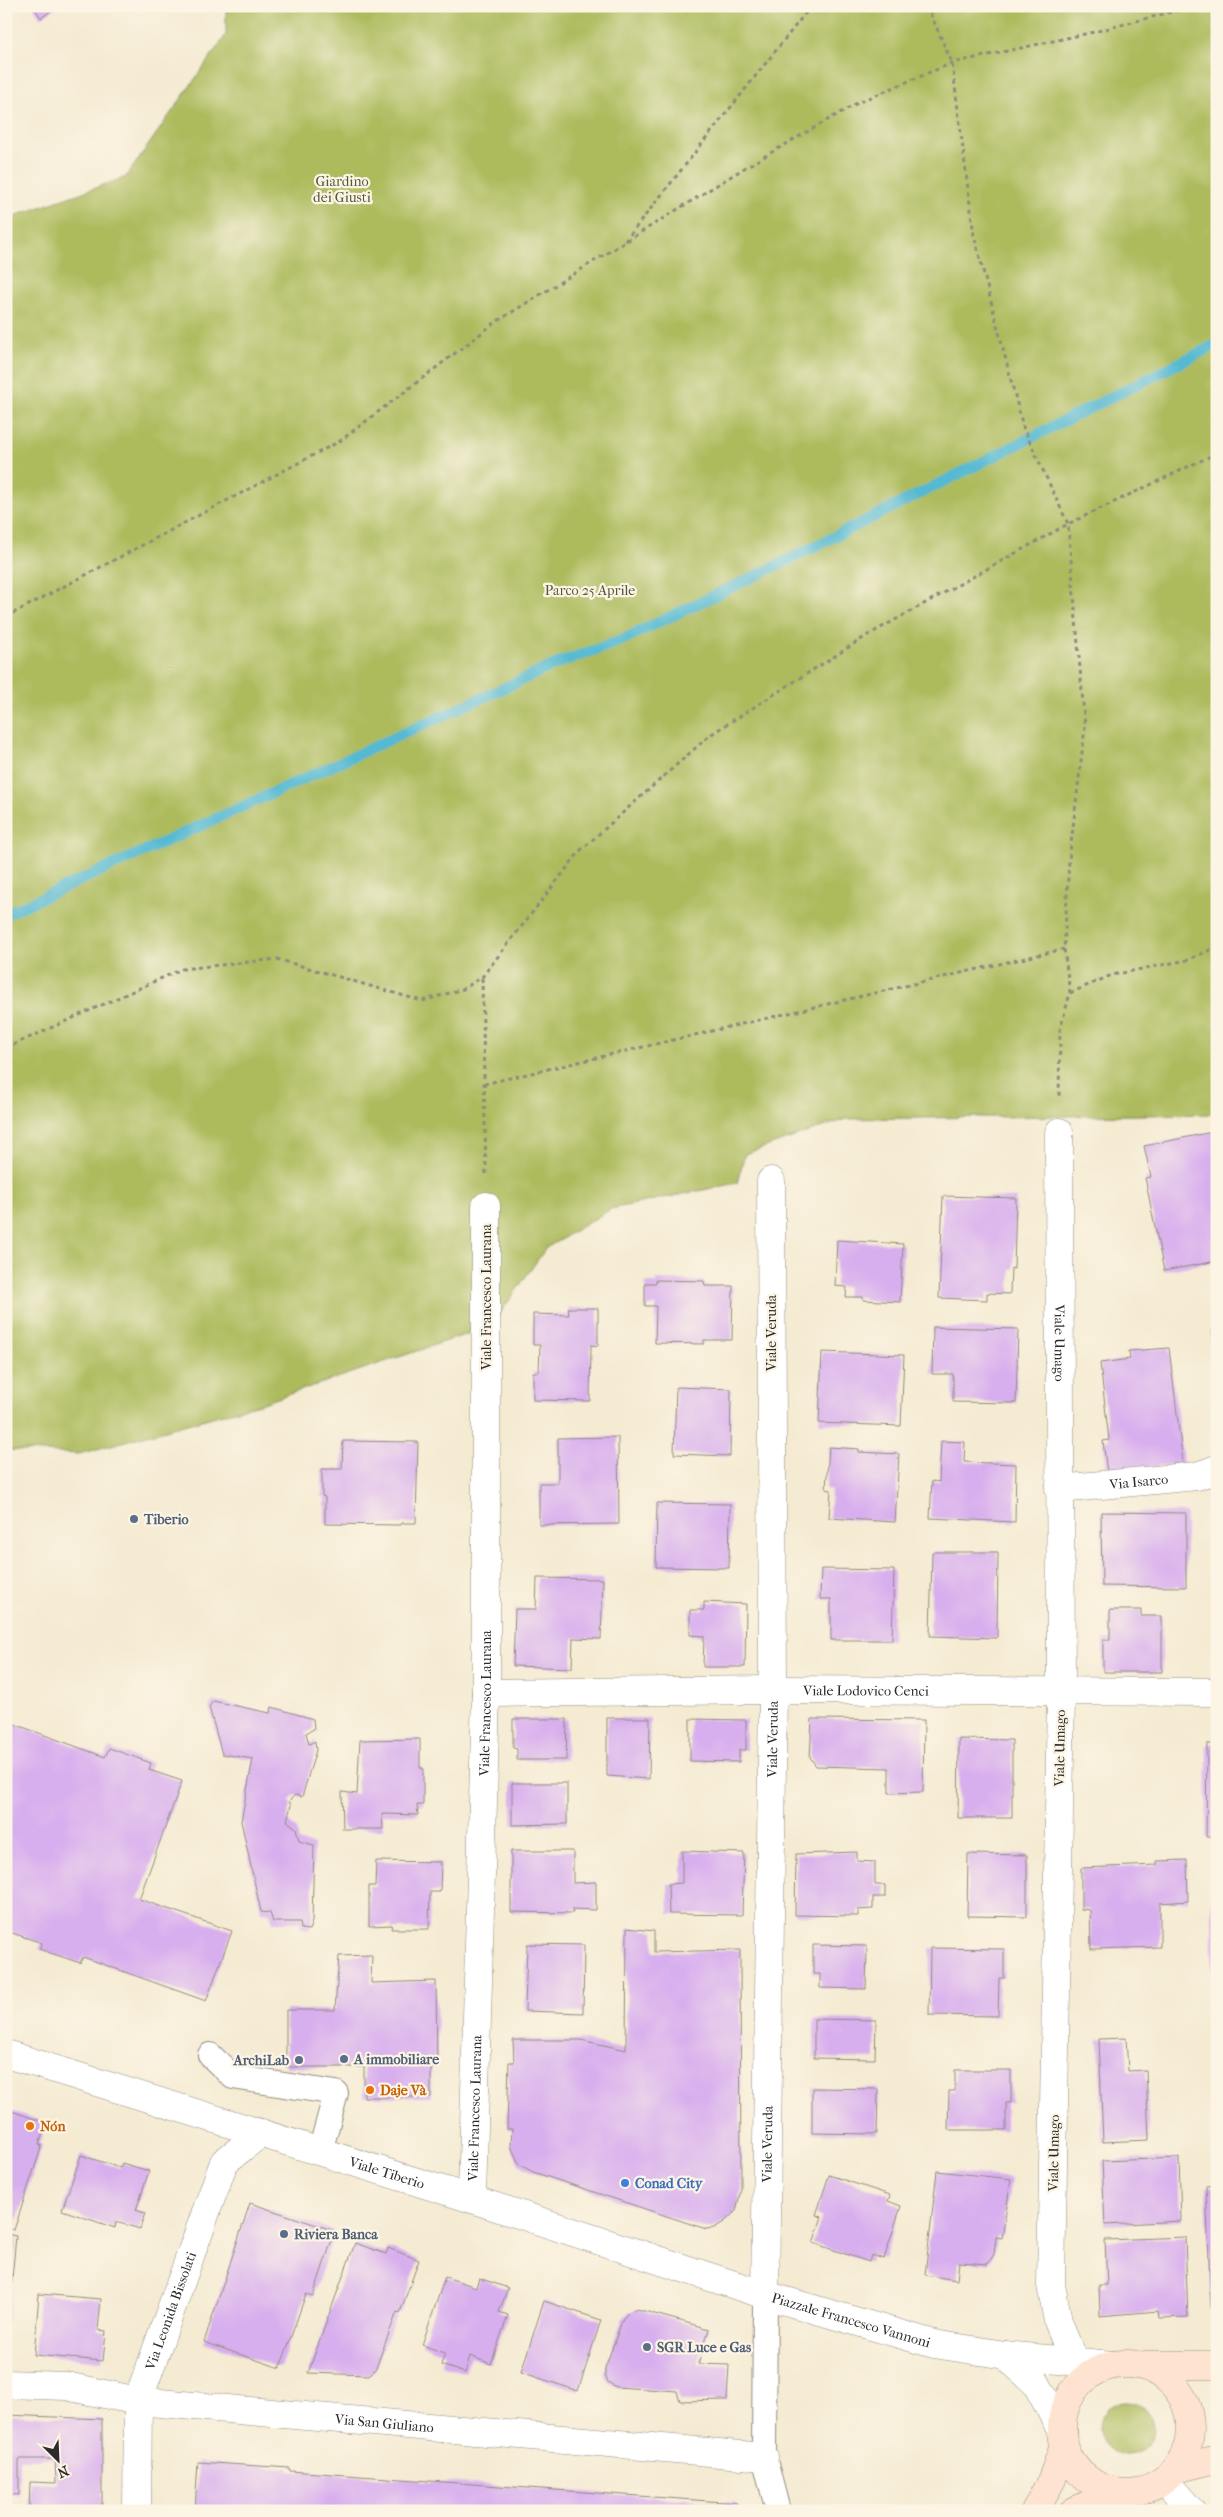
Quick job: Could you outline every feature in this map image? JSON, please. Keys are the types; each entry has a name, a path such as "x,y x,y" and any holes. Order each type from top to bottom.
{"main road":[{"path":"1035,2511 1052,2479 1063,2438 1067,2402 1074,2389 1097,2370 1112,2365 1128,2363 1145,2365 1217,2364"},
{"path":"1145,2365 1164,2375 1179,2390 1189,2409 1191,2430 1188,2444 1170,2475"},
{"path":"1063,2438 1070,2459 1089,2481 1117,2492 1133,2492 1150,2488 1170,2475 1217,2458"},
{"path":"1074,2511 1117,2492"}],"street":[{"name":"Viale Umago","path":"1059,1132 1061,1693 1052,2284 1058,2321 1072,2360"},
{"name":"Viale Veruda","path":"765,2296 773,1690 771,1181"},
{"name":"Viale Francesco Laurana","path":"472,2198 486,1693 486,1206"},
{"name":"Via Isarco","path":"1059,1490 1197,1476 1217,1469"},
{"name":"Viale Lodovico Cenci","path":"486,1693 773,1690 1061,1693 1217,1692"},
{"name":"Viale Tiberio","path":"6,2054 472,2198 765,2296"},
{"path":"210,2055 232,2078 336,2092 324,2137"},
{"name":"Via Leonida Bissolati","path":"137,2511 138,2401 224,2162 261,2133"},
{"name":"Piazzale Francesco Vannoni","path":"778,2511 764,2457 765,2296 934,2344 1005,2355 1112,2365"},
{"path":"1005,2355 1036,2383 1063,2438"},
{"name":"Via San Giuliano","path":"6,2384 66,2386 138,2401 764,2457"},
{"path":"1170,2475 1191,2511"}],"path":[{"path":"623,244 811,6"},
{"path":"927,6 952,63 974,235 1023,426 1068,524 1085,728 1069,860 1064,949 1070,993 1060,1030 1059,1132"},
{"path":"6,617 340,441 496,322 746,167 859,102 952,63 1094,32 1195,6"},
{"path":"6,1048 182,969 277,959 422,1001 463,989 482,977 581,850 710,735 868,635 1068,524 1217,453"},
{"path":"1070,993 1112,975 1187,960 1217,947"},
{"path":"484,1084 1064,949"},
{"path":"482,977 486,1206"}],"green space":[{"name":"Parco 25 Aprile","path":"226,6 1217,6 1217,1114 846,1119 745,1154 737,1183 611,1209 546,1248 491,1326 263,1403 79,1454 6,1450 6,219 126,177 226,35"},
{"path":"1126,2401 1136,2403 1145,2409 1151,2418 1153,2428 1151,2438 1145,2447 1136,2453 1126,2455 1116,2453 1107,2447 1101,2438 1099,2428 1101,2418 1107,2409 1116,2403"}],"building":[{"path":"33,6 58,6 41,18"},
{"path":"1217,1131 1217,1261 1164,1271 1145,1178 1151,1177 1144,1146"},
{"path":"943,1196 1016,1198 1014,1269 1011,1268 1010,1294 987,1293 987,1300 939,1298"},
{"path":"837,1240 903,1244 900,1302 863,1300 863,1297 846,1297 847,1287 835,1286"},
{"path":"656,1280 704,1281 705,1286 733,1286 732,1340 704,1340 704,1344 655,1343 656,1306 645,1306 645,1283 656,1283"},
{"path":"568,1308 598,1308 598,1346 591,1345 590,1401 533,1400 533,1372 539,1372 540,1345 533,1345 533,1314 569,1315"},
{"path":"933,1327 1018,1329 1016,1403 953,1402 953,1374 932,1374"},
{"path":"1212,1330 1217,1330 1217,1358 1215,1358"},
{"path":"1169,1348 1183,1463 1107,1472 1103,1441 1109,1440 1100,1363 1130,1359 1129,1351"},
{"path":"822,1352 904,1355 901,1426 819,1423"},
{"path":"676,1387 731,1389 730,1456 674,1454"},
{"path":"618,1437 619,1524 539,1525 539,1483 558,1483 558,1438"},
{"path":"343,1441 418,1442 416,1523 402,1523 401,1525 325,1524 322,1469 342,1469"},
{"path":"941,1441 965,1442 964,1462 1016,1464 1015,1522 930,1518 932,1481 939,1482"},
{"path":"829,1447 859,1449 859,1452 899,1454 895,1522 829,1518 831,1490 826,1489"},
{"path":"657,1503 730,1504 729,1568 656,1567"},
{"path":"1101,1512 1186,1513 1186,1587 1102,1586"},
{"path":"932,1552 998,1552 997,1638 930,1636"},
{"path":"821,1569 894,1570 892,1640 831,1640 831,1599 820,1599"},
{"path":"537,1578 603,1579 601,1639 573,1638 572,1668 513,1666 515,1609 536,1609"},
{"path":"704,1602 746,1604 745,1667 703,1667 704,1636 690,1635 690,1610 704,1610"},
{"path":"1110,1610 1141,1610 1141,1616 1162,1616 1162,1672 1103,1672 1103,1640 1110,1640"},
{"path":"213,1701 270,1713 272,1707 313,1719 314,1729 306,1733 309,1744 315,1741 316,1750 302,1797 295,1795 289,1801 291,1805 287,1821 296,1828 299,1841 314,1845 312,1922 309,1930 301,1929 300,1922 273,1922 270,1913 261,1912 241,1821 253,1759 222,1754 209,1707"},
{"path":"607,1718 650,1718 649,1779 607,1776"},
{"path":"513,1719 567,1719 566,1760 517,1760 517,1749 513,1748"},
{"path":"690,1719 746,1720 746,1750 739,1750 739,1762 690,1761"},
{"path":"812,1719 924,1720 923,1792 889,1793 889,1768 816,1766 810,1757"},
{"path":"6,1721 105,1757 109,1748 151,1763 149,1770 182,1781 139,1899 232,1931 206,2001 83,1957 80,1963 39,1949 42,1943 6,1931"},
{"path":"420,1739 420,1768 423,1768 423,1805 417,1805 418,1815 382,1814 383,1829 343,1829 342,1792 357,1794 360,1740"},
{"path":"959,1739 1012,1740 1012,1818 958,1818"},
{"path":"1207,1744 1217,1744 1217,1837 1206,1837"},
{"path":"512,1783 567,1783 567,1824 512,1825"},
{"path":"511,1851 573,1851 573,1883 596,1882 596,1910 572,1909 573,1913 511,1912"},
{"path":"682,1851 744,1853 742,1915 669,1914 668,1884 682,1883"},
{"path":"857,1852 857,1861 875,1862 875,1885 885,1885 885,1897 873,1897 873,1909 858,1910 858,1916 795,1915 796,1854"},
{"path":"968,1854 1027,1855 1027,1917 967,1916"},
{"path":"1187,1860 1188,1901 1160,1903 1160,1947 1091,1949 1090,1910 1081,1909 1081,1868 1157,1865 1157,1861"},
{"path":"376,1861 441,1862 440,1892 430,1892 429,1929 391,1929 392,1925 369,1926 369,1886 375,1886"},
{"path":"1212,1900 1217,1900 1217,1976 1212,1976"},
{"path":"627,1928 654,1931 654,1952 740,1950 741,2189 736,2211 714,2228 706,2229 533,2172 519,2164 511,2146 512,2129 507,2129 509,2062 514,2062 513,2040 581,2040 626,2050"},
{"path":"527,1944 584,1945 583,2013 525,2011"},
{"path":"813,1945 867,1946 866,1989 820,1988 820,1974 813,1974"},
{"path":"930,1948 1004,1949 1004,1978 999,1978 998,2016 929,2015"},
{"path":"372,1955 371,1983 436,1981 437,2067 431,2067 431,2097 364,2097 364,2067 286,2067 286,2010 335,2010 339,1956"},
{"path":"814,2019 876,2020 875,2059 814,2058"},
{"path":"1126,2038 1128,2071 1146,2070 1149,2140 1103,2142 1099,2039"},
{"path":"955,2070 1011,2070 1011,2103 1006,2103 1006,2130 948,2130 949,2091 955,2091"},
{"path":"812,2088 878,2089 877,2134 812,2133"},
{"path":"6,2109 46,2123 39,2144 42,2145 14,2230 6,2228"},
{"path":"81,2155 120,2168 122,2163 149,2171 136,2210 145,2213 140,2229 116,2222 115,2228 62,2210"},
{"path":"1179,2158 1181,2221 1105,2225 1102,2161"},
{"path":"937,2171 1011,2179 1002,2238 996,2237 994,2254 988,2264 959,2262 957,2280 925,2275"},
{"path":"829,2175 890,2195 888,2201 901,2206 884,2259 871,2255 869,2262 813,2243 822,2217 816,2215"},
{"path":"1217,2185 1217,2308 1211,2309 1206,2186"},
{"path":"250,2203 335,2231 313,2296 306,2294 280,2368 204,2342"},
{"path":"6,2234 16,2236 8,2322 6,2322"},
{"path":"1185,2237 1188,2317 1159,2318 1158,2311 1100,2316 1099,2285 1107,2285 1105,2240"},
{"path":"355,2243 386,2254 388,2248 419,2260 400,2313 397,2312 375,2370 369,2375 308,2373"},
{"path":"445,2277 476,2287 479,2278 508,2288 499,2312 508,2315 491,2364 470,2356 465,2373 441,2365 445,2353 422,2345"},
{"path":"39,2294 101,2299 98,2330 106,2331 103,2361 34,2355"},
{"path":"544,2301 601,2320 578,2391 521,2372"},
{"path":"637,2309 709,2329 698,2364 729,2365 727,2400 680,2401 677,2391 616,2387 608,2382 605,2376 605,2368 623,2318 629,2312"},
{"path":"6,2415 102,2419 102,2511 29,2511 30,2482 56,2483 55,2459 19,2459 19,2495 6,2494"},
{"path":"198,2462 289,2468 290,2471 737,2503 738,2511 195,2511"}],"waterway":[{"path":"6,914 561,662 620,641 786,561 1217,344"}],"place":[{"name":"Tiberio","path":"134,1519"},
{"name":"A immobiliare","path":"344,2059"},
{"name":"ArchiLab","path":"299,2060"},
{"name":"Daje Và","path":"370,2090"},
{"name":"Nón","path":"30,2126"},
{"name":"Conad City","path":"625,2183"},
{"name":"Riviera Banca","path":"284,2234"},
{"name":"SGR Luce e Gas","path":"647,2347"}],"park label":[{"name":"Giardino dei Giusti","path":"342,190"}]}
